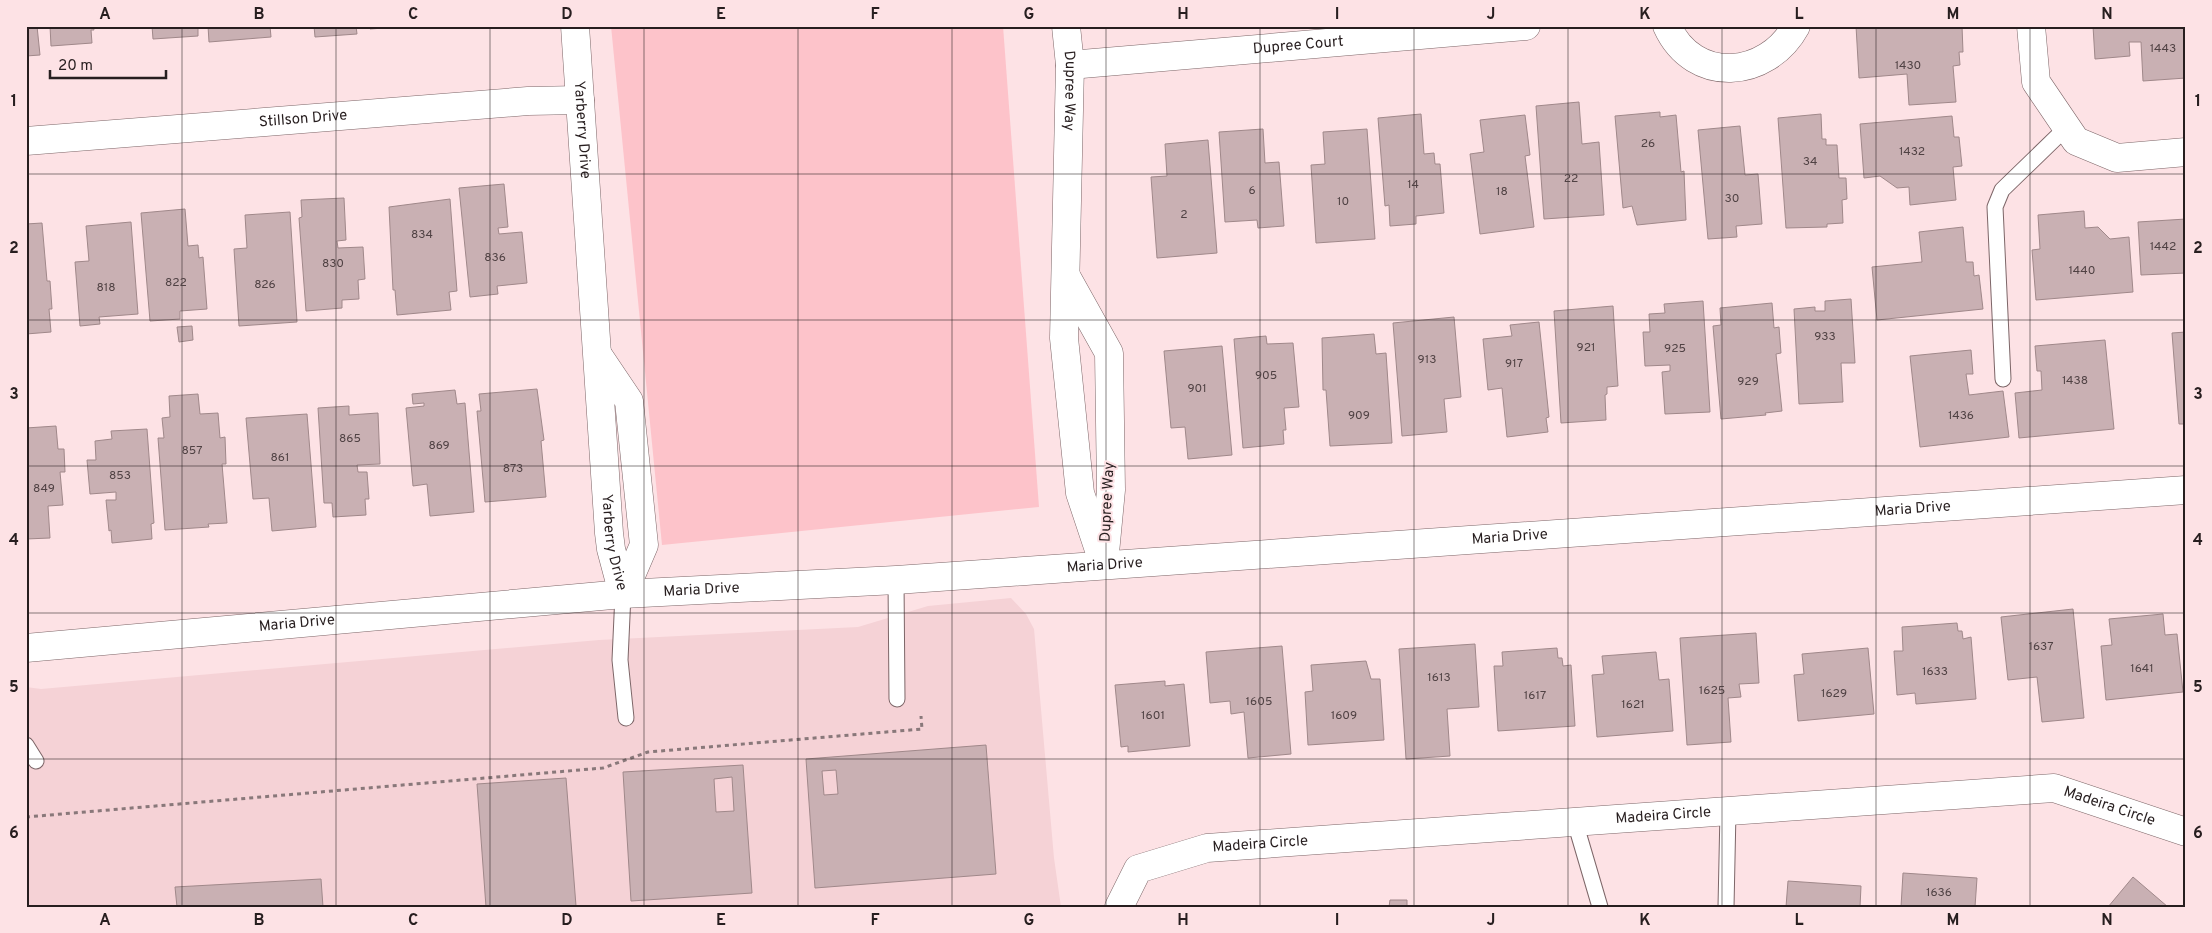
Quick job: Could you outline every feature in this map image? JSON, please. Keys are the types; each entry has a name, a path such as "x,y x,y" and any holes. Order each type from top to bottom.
{"street":[{"name":"Yarberry Drive","path":"574,26 597,353 629,401 644,545 623,594"},
{"name":"Dupree Way","path":"1066,26 1070,65 1064,338 1080,493 1104,565"},
{"name":"Dupree Court","path":"1070,65 1526,26"},
{"path":"1667,26 1671,36 1686,52 1705,64 1728,69 1750,67 1770,57 1788,42 1796,26"},
{"path":"2031,26 2036,82 2076,141 2117,158 2186,152"},
{"name":"Stillson Drive","path":"26,141 528,101 580,100"},
{"name":"Dupree Way","path":"1065,274 1109,353 1111,490 1104,565"},
{"name":"Maria Drive","path":"26,648 623,594 896,580 2186,490"},
{"name":"Madeira Circle","path":"1119,907 1138,869 1207,848 2054,788 2186,832"}],"lane":[{"path":"2002,379 1995,207 2002,190 2066,128"},
{"path":"896,580 897,699"},
{"path":"623,594 620,660 626,718"},
{"path":"26,745 36,760"},
{"path":"1726,907 1728,811"},
{"path":"1575,822 1600,907"}],"path":[{"path":"26,817 603,768 648,752 922,729 920,711"}],"shaded area":[{"path":"611,26 1003,26 1039,507 662,545"},
{"path":"1011,598 1026,614 1034,629 1054,858 1061,907 26,907 26,687 41,689 599,640 858,627 928,606"}],"building":[{"path":"26,26 37,26 40,55 26,56"},
{"path":"50,26 93,26 94,30 91,30 92,43 51,46"},
{"path":"152,26 198,26 198,36 153,39"},
{"path":"208,26 270,26 271,37 209,42"},
{"path":"314,26 356,26 357,34 315,37"},
{"path":"369,26 413,26 370,29"},
{"path":"1856,26 1962,26 1963,52 1959,52 1960,65 1953,66 1956,102 1909,105 1907,74 1859,78"},
{"path":"2093,26 2186,26 2186,78 2143,81 2141,42 2129,42 2130,56 2095,59"},
{"path":"1579,102 1582,144 1599,142 1604,215 1544,219 1536,106"},
{"path":"1660,112 1660,117 1676,115 1681,172 1684,171 1686,220 1637,225 1632,206 1623,208 1615,116"},
{"path":"1421,114 1424,154 1434,153 1435,164 1440,164 1444,213 1416,216 1416,224 1390,226 1389,205 1385,206 1378,118"},
{"path":"1821,114 1822,139 1826,139 1826,145 1837,145 1839,178 1846,178 1847,199 1842,200 1843,223 1827,224 1827,227 1786,228 1778,118"},
{"path":"1525,115 1530,155 1525,156 1534,227 1480,234 1470,154 1484,152 1480,120"},
{"path":"1952,116 1954,137 1959,137 1962,166 1953,167 1956,200 1910,205 1909,187 1897,188 1880,176 1864,178 1860,124"},
{"path":"1740,126 1745,175 1758,174 1762,224 1736,226 1737,237 1708,239 1698,130"},
{"path":"1263,129 1265,163 1279,162 1284,226 1258,228 1257,220 1225,222 1219,132"},
{"path":"1367,129 1375,239 1316,243 1311,165 1325,164 1323,132"},
{"path":"1208,140 1217,253 1157,258 1151,177 1167,176 1165,144"},
{"path":"504,184 508,227 498,228 499,234 522,232 527,283 497,286 498,294 470,297 459,188"},
{"path":"344,198 346,240 337,241 338,248 363,247 365,279 358,280 359,299 342,300 342,308 306,311 299,218 302,217 301,200"},
{"path":"450,199 457,291 449,292 451,310 397,315 395,290 393,290 389,207"},
{"path":"185,209 188,246 198,245 199,258 203,257 207,309 180,311 180,319 150,321 141,213"},
{"path":"2084,211 2085,228 2098,227 2110,239 2129,237 2133,292 2036,300 2032,250 2040,249 2038,215"},
{"path":"290,212 297,322 239,326 234,249 247,248 245,215"},
{"path":"2186,219 2186,273 2141,275 2138,222"},
{"path":"131,222 138,314 99,317 100,324 80,326 75,262 89,261 86,226"},
{"path":"42,223 47,281 50,281 52,309 49,309 51,332 26,334 26,224"},
{"path":"1963,227 1966,262 1973,262 1974,276 1979,275 1983,309 1877,320 1872,267 1922,262 1919,232"},
{"path":"1851,299 1855,363 1841,363 1843,402 1799,404 1794,309 1815,307 1815,311 1825,311 1825,301"},
{"path":"1703,301 1710,412 1665,414 1662,372 1670,371 1670,365 1645,366 1643,332 1650,332 1649,314 1665,313 1664,304"},
{"path":"1772,303 1774,328 1779,327 1781,353 1776,354 1782,411 1765,413 1766,415 1721,419 1713,326 1721,325 1720,308"},
{"path":"1613,306 1618,386 1607,387 1607,394 1605,395 1606,420 1561,423 1554,311"},
{"path":"1454,317 1461,397 1444,399 1447,432 1402,436 1393,323"},
{"path":"1539,322 1549,417 1546,418 1548,432 1507,437 1502,388 1488,390 1483,339 1512,336 1510,325"},
{"path":"192,326 193,340 179,342 177,327"},
{"path":"2186,332 2186,424 2179,424 2172,333"},
{"path":"1374,334 1376,354 1386,353 1392,443 1330,446 1326,390 1323,390 1322,338"},
{"path":"1266,336 1267,344 1293,343 1299,407 1284,408 1286,430 1283,430 1284,444 1243,448 1234,339"},
{"path":"2105,340 2114,429 2019,438 2015,393 2042,390 2041,371 2037,371 2035,346"},
{"path":"1222,346 1232,455 1188,459 1185,427 1171,428 1164,351"},
{"path":"1971,350 1973,374 1966,374 1969,395 2003,391 2009,437 1920,447 1910,356"},
{"path":"537,389 544,440 541,441 546,497 485,502 477,411 481,411 479,394"},
{"path":"455,390 457,404 465,403 474,512 430,516 427,484 413,486 406,408 424,406 424,403 413,404 412,394"},
{"path":"198,394 200,414 218,413 220,438 225,437 226,464 222,464 227,523 208,524 209,527 165,530 158,438 164,438 162,418 170,417 169,396"},
{"path":"349,406 349,415 378,413 380,464 357,465 358,472 367,472 369,499 365,499 366,515 333,517 332,503 324,503 318,408"},
{"path":"307,414 316,527 272,531 269,498 253,499 246,418"},
{"path":"56,426 58,449 64,449 65,472 60,472 63,505 48,506 50,538 26,539 26,428"},
{"path":"147,429 154,523 151,524 152,539 112,543 106,500 116,500 116,492 90,494 87,460 96,460 95,441 112,439 111,431"},
{"path":"2073,609 2084,718 2042,722 2037,677 2008,680 2001,617"},
{"path":"2163,614 2165,635 2177,634 2183,692 2106,700 2101,646 2112,645 2109,619"},
{"path":"1957,623 1958,631 1962,631 1963,639 1971,637 1976,699 1916,704 1915,693 1897,695 1894,651 1903,651 1902,627"},
{"path":"1756,633 1759,683 1739,684 1741,697 1728,698 1731,742 1687,745 1680,638"},
{"path":"1475,644 1479,707 1447,709 1450,756 1406,759 1399,649"},
{"path":"1282,646 1291,754 1248,758 1244,712 1231,714 1230,701 1210,703 1206,652"},
{"path":"1557,648 1558,658 1562,658 1563,666 1571,665 1575,726 1498,731 1494,666 1503,666 1502,652"},
{"path":"1868,648 1874,714 1798,721 1794,675 1804,674 1802,654"},
{"path":"1656,652 1659,680 1669,679 1673,731 1597,737 1592,675 1604,674 1602,656"},
{"path":"1366,661 1371,679 1380,679 1384,740 1308,745 1305,692 1313,691 1311,665"},
{"path":"1165,681 1165,686 1184,684 1190,746 1128,752 1128,746 1121,747 1115,685"},
{"path":"986,745 996,874 815,888 806,759","holes":["836,770 838,794 824,795 822,771"]},
{"path":"743,765 752,893 631,901 623,772","holes":["732,777 734,811 716,812 714,779"]},
{"path":"566,778 576,906 486,907 477,784"},
{"path":"1903,873 1977,878 1975,907 1901,907"},
{"path":"2133,877 2168,907 2108,907"},
{"path":"321,879 323,907 177,907 175,887"},
{"path":"1788,881 1861,886 1860,907 1786,907"},
{"path":"1390,900 1407,900 1407,907 1389,907"}]}
